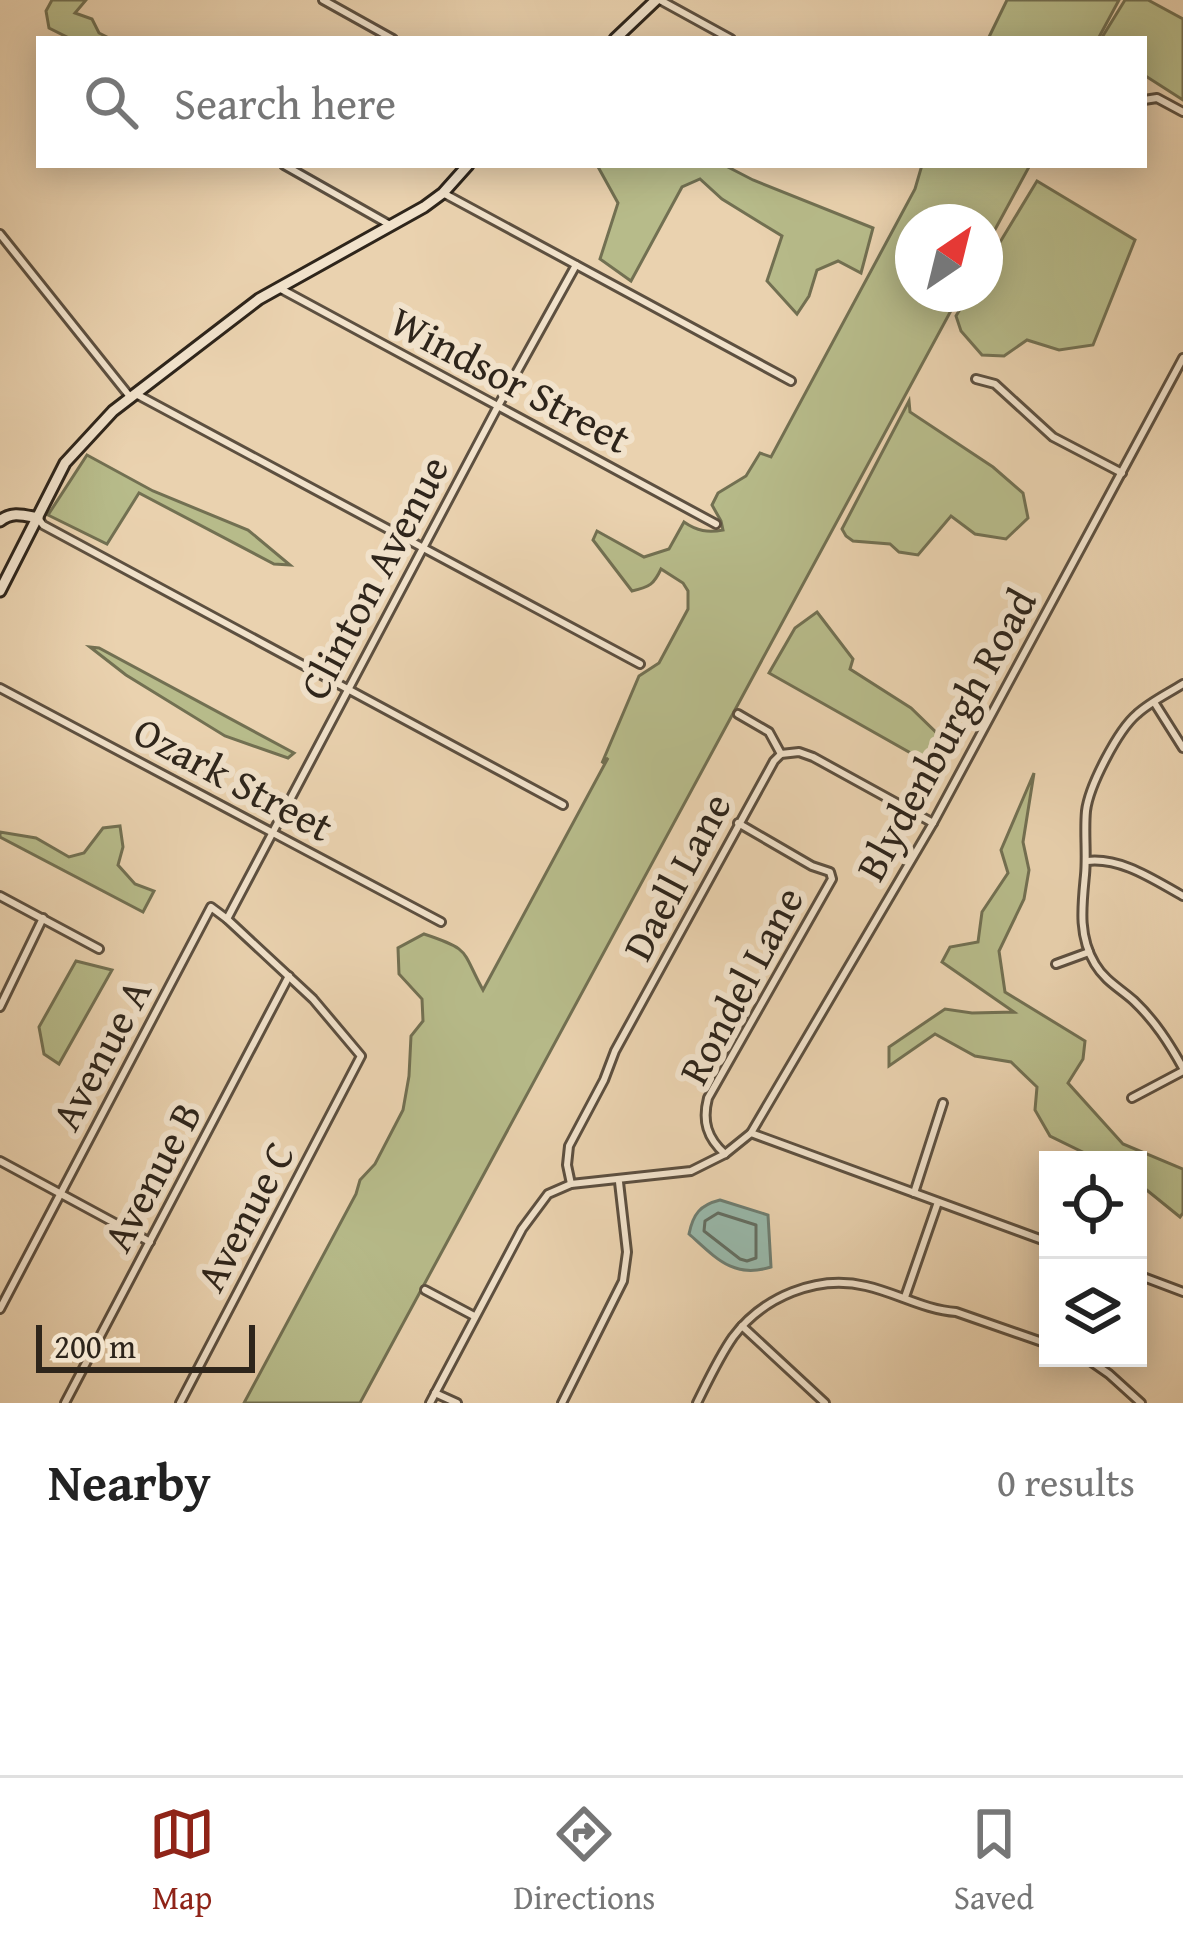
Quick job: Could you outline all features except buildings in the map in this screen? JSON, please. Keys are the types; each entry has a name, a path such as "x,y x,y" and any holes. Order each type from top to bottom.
{"street":[{"path":"323,0 388,36"},
{"path":"618,36 658,0 725,36"},
{"path":"1147,100 1157,98 1183,112"},
{"path":"289,168 389,224"},
{"path":"0,591 65,463 97,426 278,287 408,217 443,193 465,168"},
{"path":"443,193 790,381"},
{"path":"0,234 133,396 640,664"},
{"name":"Clinton Avenue","path":"226,919 576,266"},
{"name":"Windsor Street","path":"278,287 716,524"},
{"name":"Blydenburgh Road","path":"751,1133 933,823 1183,358"},
{"path":"976,379 995,384 1053,436 1122,473"},
{"path":"0,521 16,513 38,518 43,525 563,805"},
{"path":"1132,1098 1183,1069 1164,1034 1105,978 1089,952 1082,910 1086,811 1090,793 1134,716 1183,684"},
{"name":"Ozark Street","path":"0,688 440,922"},
{"path":"1154,702 1183,748"},
{"path":"738,714 769,732 781,754 806,753 933,823"},
{"name":"Daell Lane","path":"571,1184 567,1156 573,1137 615,1051 768,767 781,754"},
{"name":"Rondel Lane","path":"725,1154 706,1126 708,1098 832,879 830,872 738,823"},
{"path":"1086,862 1104,859 1183,896"},
{"path":"0,896 99,949"},
{"name":"Avenue A","path":"0,1309 211,907 226,919"},
{"path":"0,1006 43,918"},
{"path":"226,919 289,976"},
{"path":"1056,964 1089,952"},
{"name":"Avenue C","path":"180,1403 361,1056 289,976"},
{"name":"Avenue B","path":"65,1403 289,976"},
{"path":"914,1193 943,1103"},
{"path":"430,1403 474,1316 548,1194 571,1184 692,1171 751,1133 1039,1239"},
{"path":"0,1161 150,1242"},
{"path":"562,1403 623,1281 627,1252 619,1180"},
{"path":"905,1297 938,1202"},
{"path":"1147,1278 1183,1292"},
{"path":"697,1403 742,1326 776,1299 820,1284 861,1284 1039,1341"},
{"path":"425,1290 474,1316"},
{"path":"742,1326 825,1403"},
{"path":"1099,1367 1141,1403"},
{"path":"435,1393 457,1403"}],"green space":[{"path":"52,0 86,0 75,13 92,19 105,36 65,36 49,28 46,11"},
{"path":"1007,0 1119,0 1100,36 989,36"},
{"path":"1125,0 1148,0 1183,19 1183,100 1147,77 1147,36 1103,36"},
{"path":"599,168 730,168 873,228 861,273 838,261 817,270 797,314 767,281 782,236 722,199 700,179 682,187 631,281 600,259 618,203"},
{"path":"921,168 1028,168 1003,215 1003,204 907,204"},
{"path":"1037,181 1135,240 1093,345 1059,350 1027,340 1004,356 982,355 961,331 958,312 1003,312 1003,237"},
{"path":"895,226 895,312 950,312 360,1403 244,1403 360,1180 375,1164 403,1110 411,1036 423,1021 422,999 399,974 398,948 424,934 450,944 463,953 483,990 608,758 602,763 639,676 659,663 688,609 683,583 661,569 651,584 632,591 593,540 597,531 644,557 669,549 684,522 703,530 723,530 712,505 718,493 746,476 760,453 771,457"},
{"path":"909,401 910,412 993,467 1023,493 1028,518 1006,539 975,534 951,516 918,555 846,536 842,529"},
{"path":"87,455 153,491 248,530 290,565 274,564 139,493 107,544 48,515"},
{"path":"817,612 853,659 850,669 911,708 948,744 939,769 769,673 795,628"},
{"path":"90,647 294,753 288,758 225,736"},
{"path":"1034,773 1023,842 1029,870 1024,899 999,951 1005,992 1085,1041 1083,1059 1068,1083 1123,1144 1140,1151 1081,1151 1050,1136 1035,1110 1037,1087 1011,1062 975,1056 935,1034 889,1066 889,1047 945,1009 1014,1012 942,962 950,947 978,942 982,912 1008,873 1001,850"},
{"path":"120,826 123,847 118,865 135,884 154,891 143,912 0,837 0,832 36,838 69,857 84,853 103,828"},
{"path":"76,961 112,970 59,1064 44,1054 39,1027"},
{"path":"1147,1154 1183,1169 1180,1217 1147,1190"}],"water":[{"path":"720,1200 768,1215 771,1267 735,1268 689,1234 698,1211"}]}
